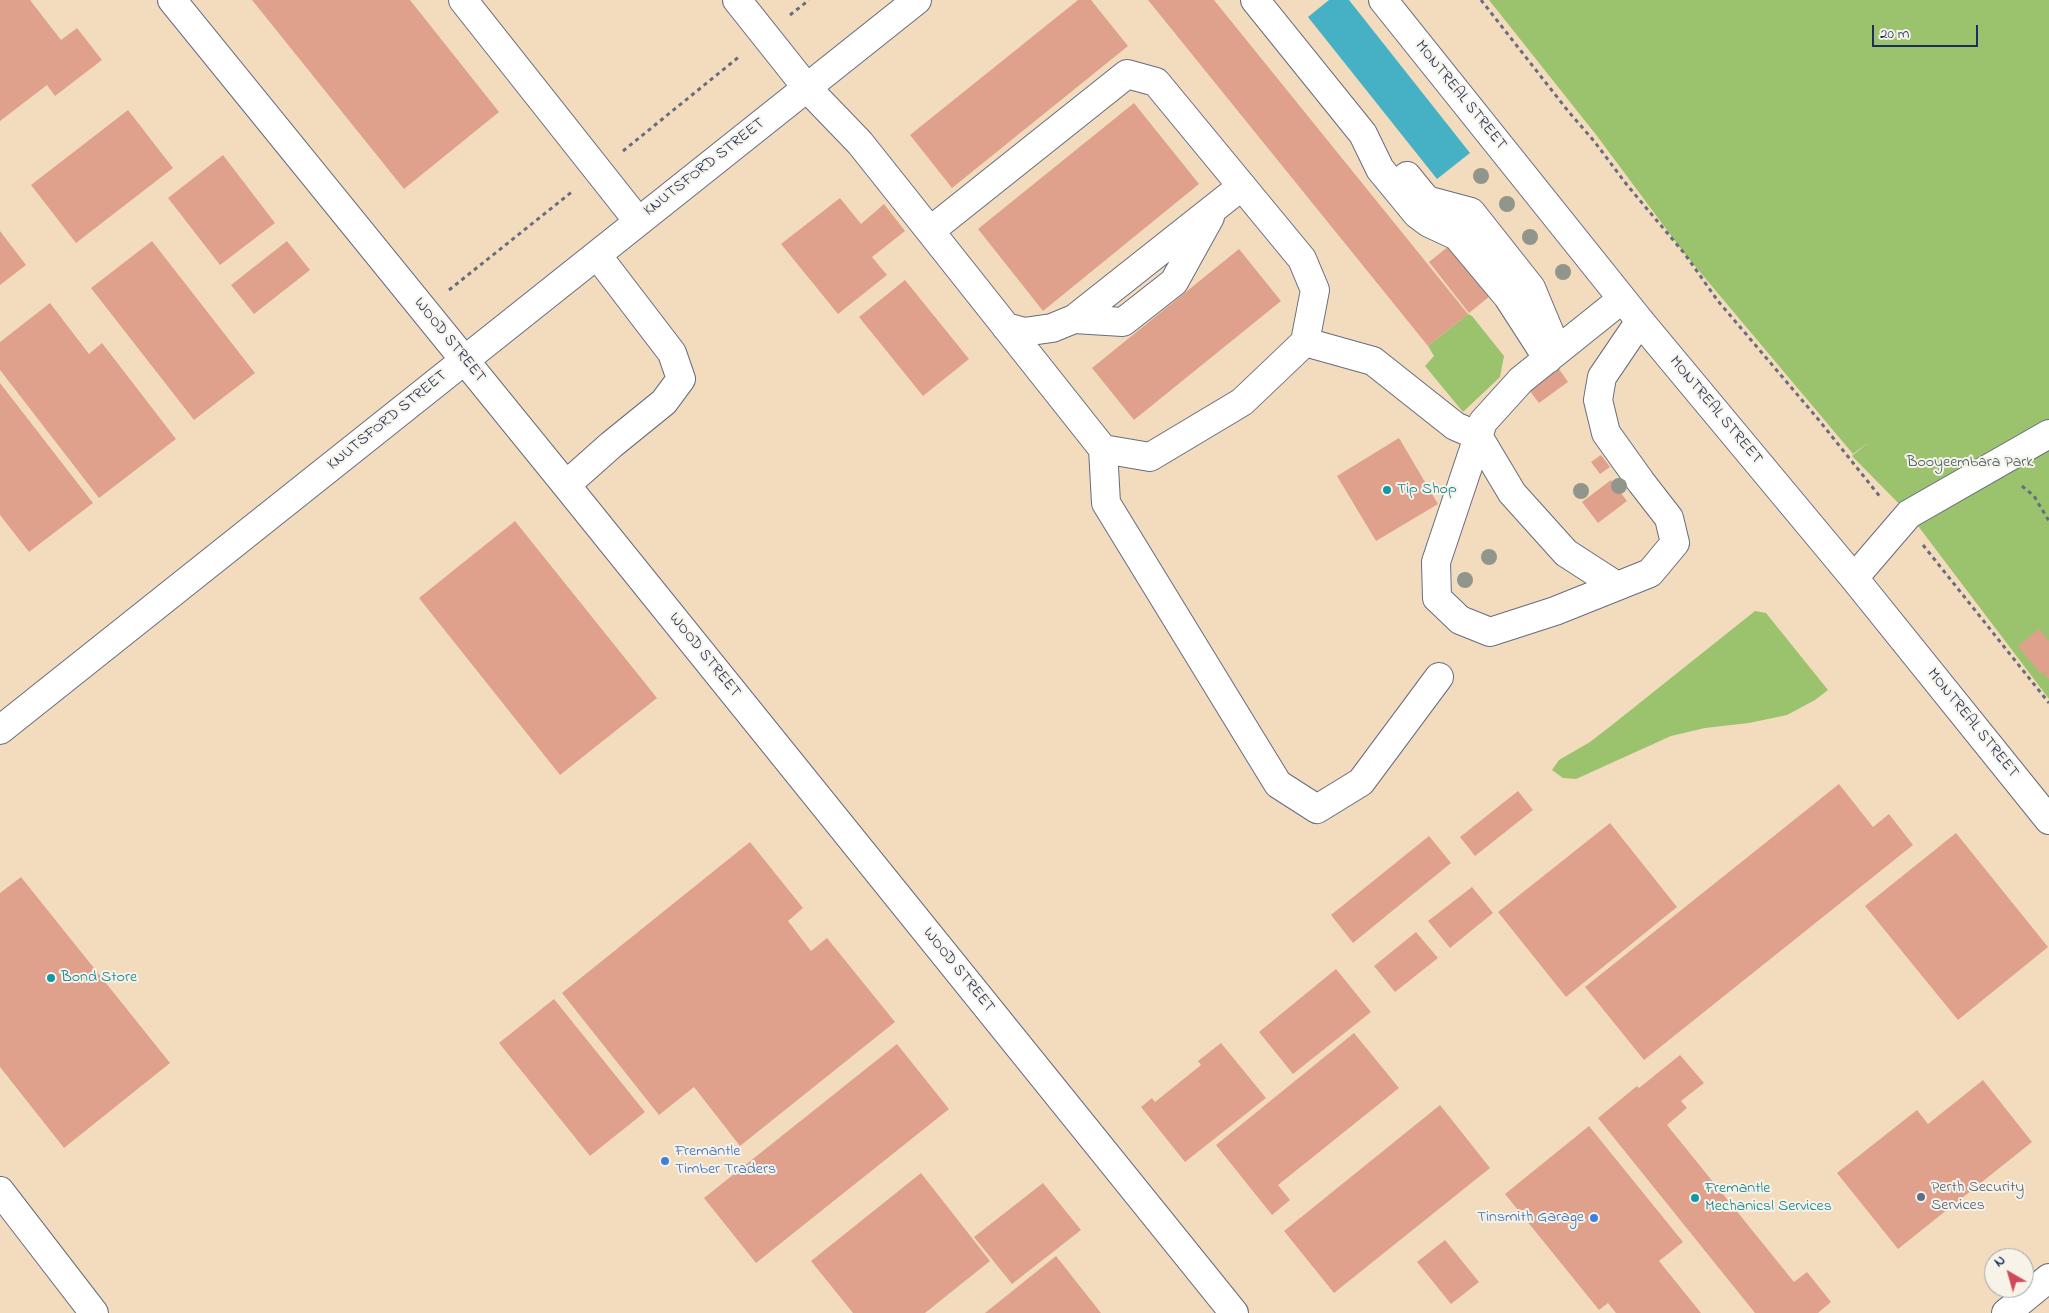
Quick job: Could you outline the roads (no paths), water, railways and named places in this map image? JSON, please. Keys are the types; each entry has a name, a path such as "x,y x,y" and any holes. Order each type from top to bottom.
{"street":[{"name":"WOOD STREET","path":"172,0 1234,1313"},
{"path":"463,0 638,221"},
{"path":"737,0 807,88 860,143 1103,449 1106,503 1278,784 1317,809 1361,782 1439,677"},
{"name":"KNUTSFORD STREET","path":"0,730 917,0"},
{"path":"1255,0 1363,134 1380,169 1417,214 1430,223 1457,236 1554,355"},
{"name":"MONTREAL STREET","path":"1383,0 1640,321 1854,578 2049,820"},
{"path":"930,231 1127,74 1156,82 1302,259 1315,290 1305,342 1242,402 1150,457 1103,449"},
{"path":"1006,326 1024,332 1052,328 1074,319 1242,186"},
{"path":"566,485 664,402 680,379 672,353 597,254"},
{"path":"1622,298 1522,380 1483,422 1436,562 1437,598 1460,620 1490,632 1555,611 1650,573 1675,543 1669,518 1606,433 1598,400 1602,377 1640,321"},
{"path":"1305,342 1373,361 1455,426 1478,436 1512,493 1566,552 1617,586"},
{"path":"1854,578 1904,518 2049,434"},
{"path":"0,1191 94,1313"},
{"path":"2006,1313 2049,1278"}],"water":[{"path":"1329,0 1349,0 1470,153 1437,179 1308,17"}],"place":[{"name":"Tip Shop","path":"1387,490"},
{"name":"Bond Store","path":"51,978"},
{"name":"Fremantle Timber Traders","path":"665,1161"},
{"name":"Perth Security Services","path":"1921,1197"},
{"name":"Fremantle Mechanicsl Services","path":"1695,1198"},
{"name":"Tinsmith Garage","path":"1594,1218"}],"park label":[{"name":"Booyeembara Park","path":"1970,463"}]}
